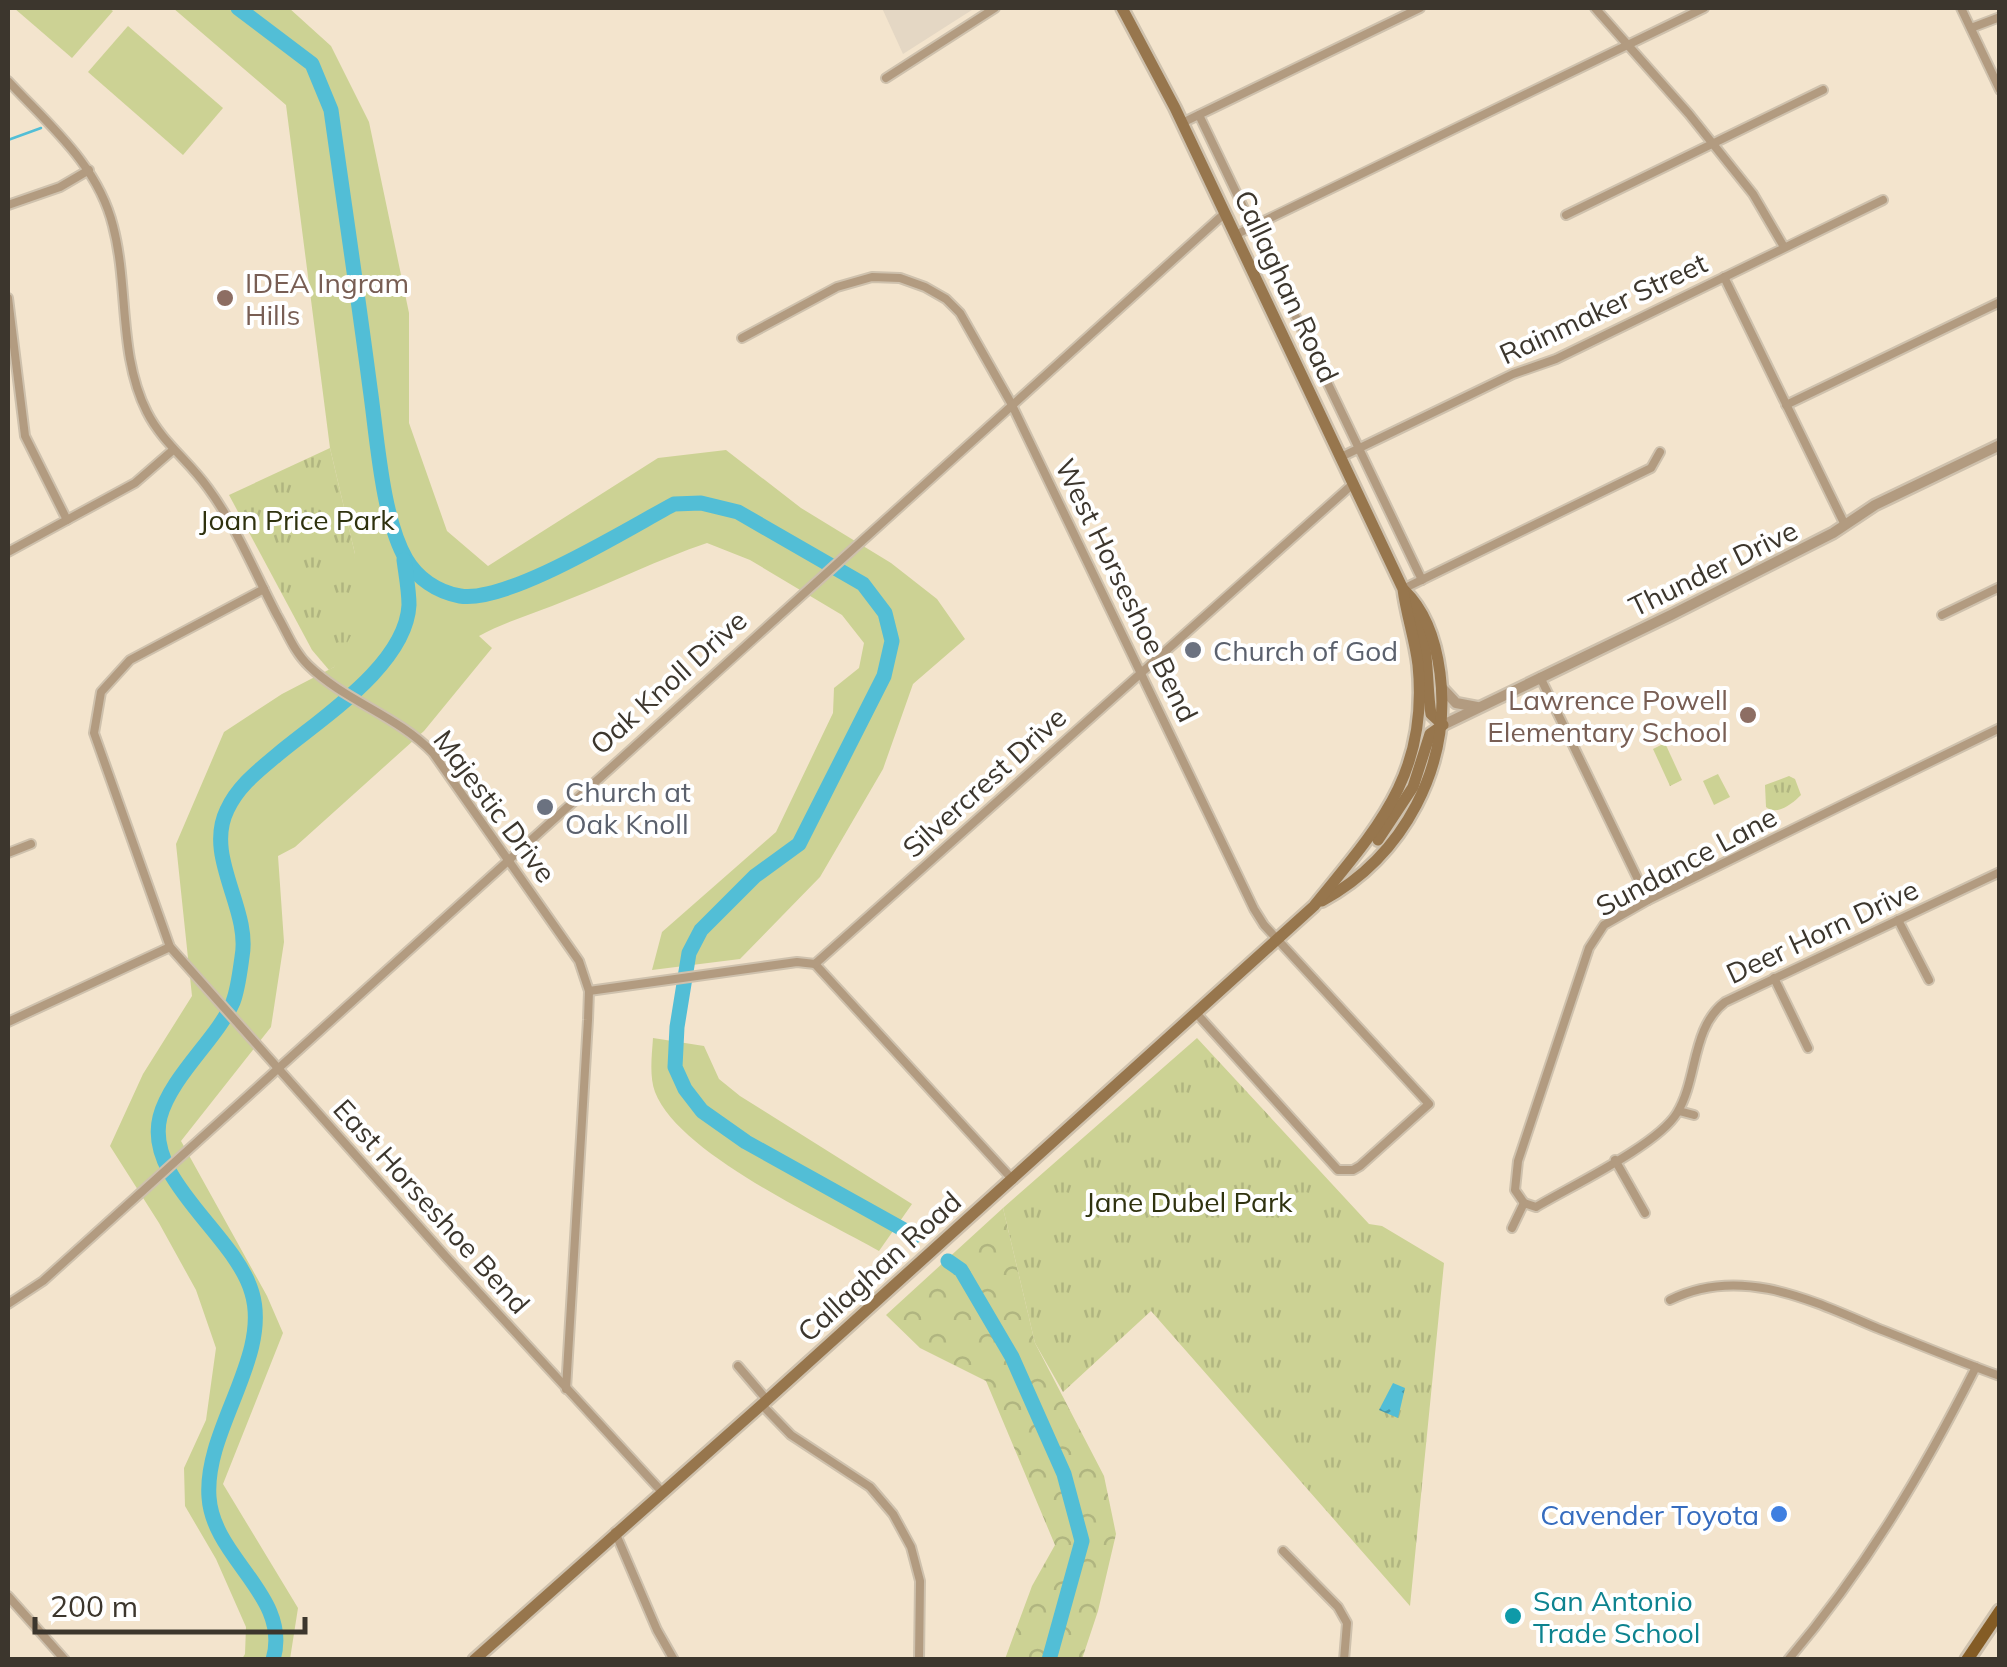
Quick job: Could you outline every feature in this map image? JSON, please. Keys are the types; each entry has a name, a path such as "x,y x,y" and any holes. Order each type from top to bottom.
{"main road":[{"name":"Callaghan Road","path":"474,1660 1278,940 1314,906 1392,806 1413,746 1420,705 1404,594 1182,123 1122,8"},
{"name":"Callaghan Road","path":"1314,906 1355,878 1405,826 1427,785 1442,725 1442,688 1428,626 1419,604 1404,594"},
{"path":"1333,883 1359,863 1396,817 1419,772 1430,734 1442,725 1431,714 1423,642 1404,594"},
{"path":"1967,1660 2000,1611"}],"street":[{"path":"886,78 994,8"},
{"path":"1182,123 1420,8"},
{"path":"1595,8 1753,194 1784,248"},
{"path":"1236,236 1704,8"},
{"path":"1961,8 2000,90"},
{"path":"1971,28 2000,17"},
{"name":"Majestic Drive","path":"8,81 89,170 113,226 134,381 154,425 210,490 302,658 327,679 418,738 432,753 579,961 589,991 566,1389"},
{"path":"1566,215 1823,90"},
{"name":"Callaghan Road","path":"1199,115 1422,580"},
{"path":"8,205 60,187 89,170"},
{"name":"Rainmaker Street","path":"1341,457 1512,374 1556,360 1883,200"},
{"name":"Oak Knoll Drive","path":"8,1304 43,1281 801,592 1225,213"},
{"name":"West Horseshoe Bend","path":"742,338 852,282 872,277 912,282 935,292 960,313 1011,403 1254,909 1429,1104 1353,1170 1338,1170 1197,1014"},
{"path":"1724,277 1845,526"},
{"path":"8,298 25,436 67,520"},
{"path":"1786,406 2000,302"},
{"name":"Thunder Drive","path":"1442,725 1670,616 1845,526 1875,505 2000,444"},
{"path":"8,552 135,483 173,450"},
{"path":"1404,594 1422,580 1650,468 1660,452"},
{"name":"Silvercrest Drive","path":"815,964 1354,483"},
{"path":"1942,615 2000,586"},
{"path":"8,1022 170,947 94,732 100,692 130,660 264,589"},
{"path":"1540,677 1648,900"},
{"path":"1442,688 1456,703 1478,707"},
{"name":"Sundance Lane","path":"1524,1203 1515,1190 1518,1162 1589,948 1604,925 2000,728"},
{"path":"8,852 30,844"},
{"name":"Deer Horn Drive","path":"1679,1111 1710,1016 1725,1002 2000,872"},
{"path":"1898,920 1929,980"},
{"name":"East Horseshoe Bend","path":"170,947 663,1493"},
{"path":"589,991 797,962 815,964 1013,1180"},
{"path":"1774,978 1808,1048"},
{"path":"1512,1228 1524,1203 1536,1207 1657,1135 1679,1111 1694,1116"},
{"path":"1615,1160 1646,1213"},
{"path":"1670,1300 1684,1292 1720,1285 1771,1289 1810,1300 2000,1376"},
{"path":"738,1366 802,1444 857,1477 893,1514 911,1547 920,1580 919,1660"},
{"path":"1788,1660 1886,1531 1976,1368"},
{"path":"615,1532 674,1660"},
{"path":"1283,1551 1338,1607 1347,1623 1344,1660"},
{"path":"8,1596 66,1660"}],"shaded area":[{"path":"882,8 975,8 903,54"}],"green space":[{"path":"14,8 108,8 113,11 72,58"},
{"path":"173,8 289,8 331,46 369,122 409,313 409,423 447,531 488,566 658,458 726,450 801,508 891,563 937,599 965,639 913,684 883,769 820,877 740,959 652,970 662,932 776,832 833,713 834,688 859,668 864,643 842,615 750,560 707,543 479,636 492,648 424,731 295,847 278,856 284,942 271,1027 181,1141 267,1296 283,1333 223,1484 298,1608 290,1659 242,1659 246,1627 216,1559 185,1506 184,1468 206,1420 216,1348 196,1290 110,1146 143,1074 192,996 176,844 224,732 282,694 334,667 355,554 330,448 286,105"},
{"path":"128,26 223,108 183,155 88,72"},
{"name":"Joan Price Park","path":"330,448 355,554 354,630 329,670 312,650 229,495"},
{"path":"1665,743 1682,780 1670,786 1653,749"},
{"path":"1718,774 1730,797 1714,805 1703,781"},
{"path":"1789,776 1795,779 1801,795 1780,810 1766,807 1765,785"},
{"path":"653,1038 704,1046 719,1079 740,1096 912,1204 879,1251 754,1182 692,1138 669,1115 655,1092 651,1072"},
{"name":"Jane Dubel Park","path":"1197,1038 1369,1224 1382,1226 1444,1263 1410,1606 1151,1311 1063,1392 1035,1343 1003,1208"},
{"path":"1003,1208 1035,1343 1104,1476 1116,1534 1082,1659 1005,1659 1032,1586 1055,1545 986,1381 920,1348 886,1315"}],"water":[{"path":"1393,1383 1405,1388 1398,1418 1379,1410"}],"waterway":[{"path":"238,8 312,64 331,110 386,500 398,542 422,578 436,588 460,596 481,595 568,562 674,504 701,503 738,512 863,584 885,613 892,641 884,676 799,844 755,876 701,930 689,953 675,1067 702,1111 746,1142 915,1236"},
{"path":"8,140 41,128"},
{"path":"273,1660 276,1637 272,1616 223,1540 209,1497 216,1446 253,1342 252,1293 229,1250 165,1163 159,1140 160,1117 174,1087 226,1016 238,986 243,939 221,846 227,810 249,779 337,708 393,649 409,605 404,560"},
{"path":"948,1261 961,1270 1012,1357 1064,1474 1082,1541 1049,1660"}],"place":[{"name":"IDEA Ingram Hills","path":"225,298"},
{"name":"Church of God","path":"1193,650"},
{"name":"Lawrence Powell Elementary School","path":"1748,715"},
{"name":"Church at Oak Knoll","path":"545,807"},
{"name":"Cavender Toyota","path":"1779,1514"},
{"name":"San Antonio Trade School","path":"1513,1616"}]}
